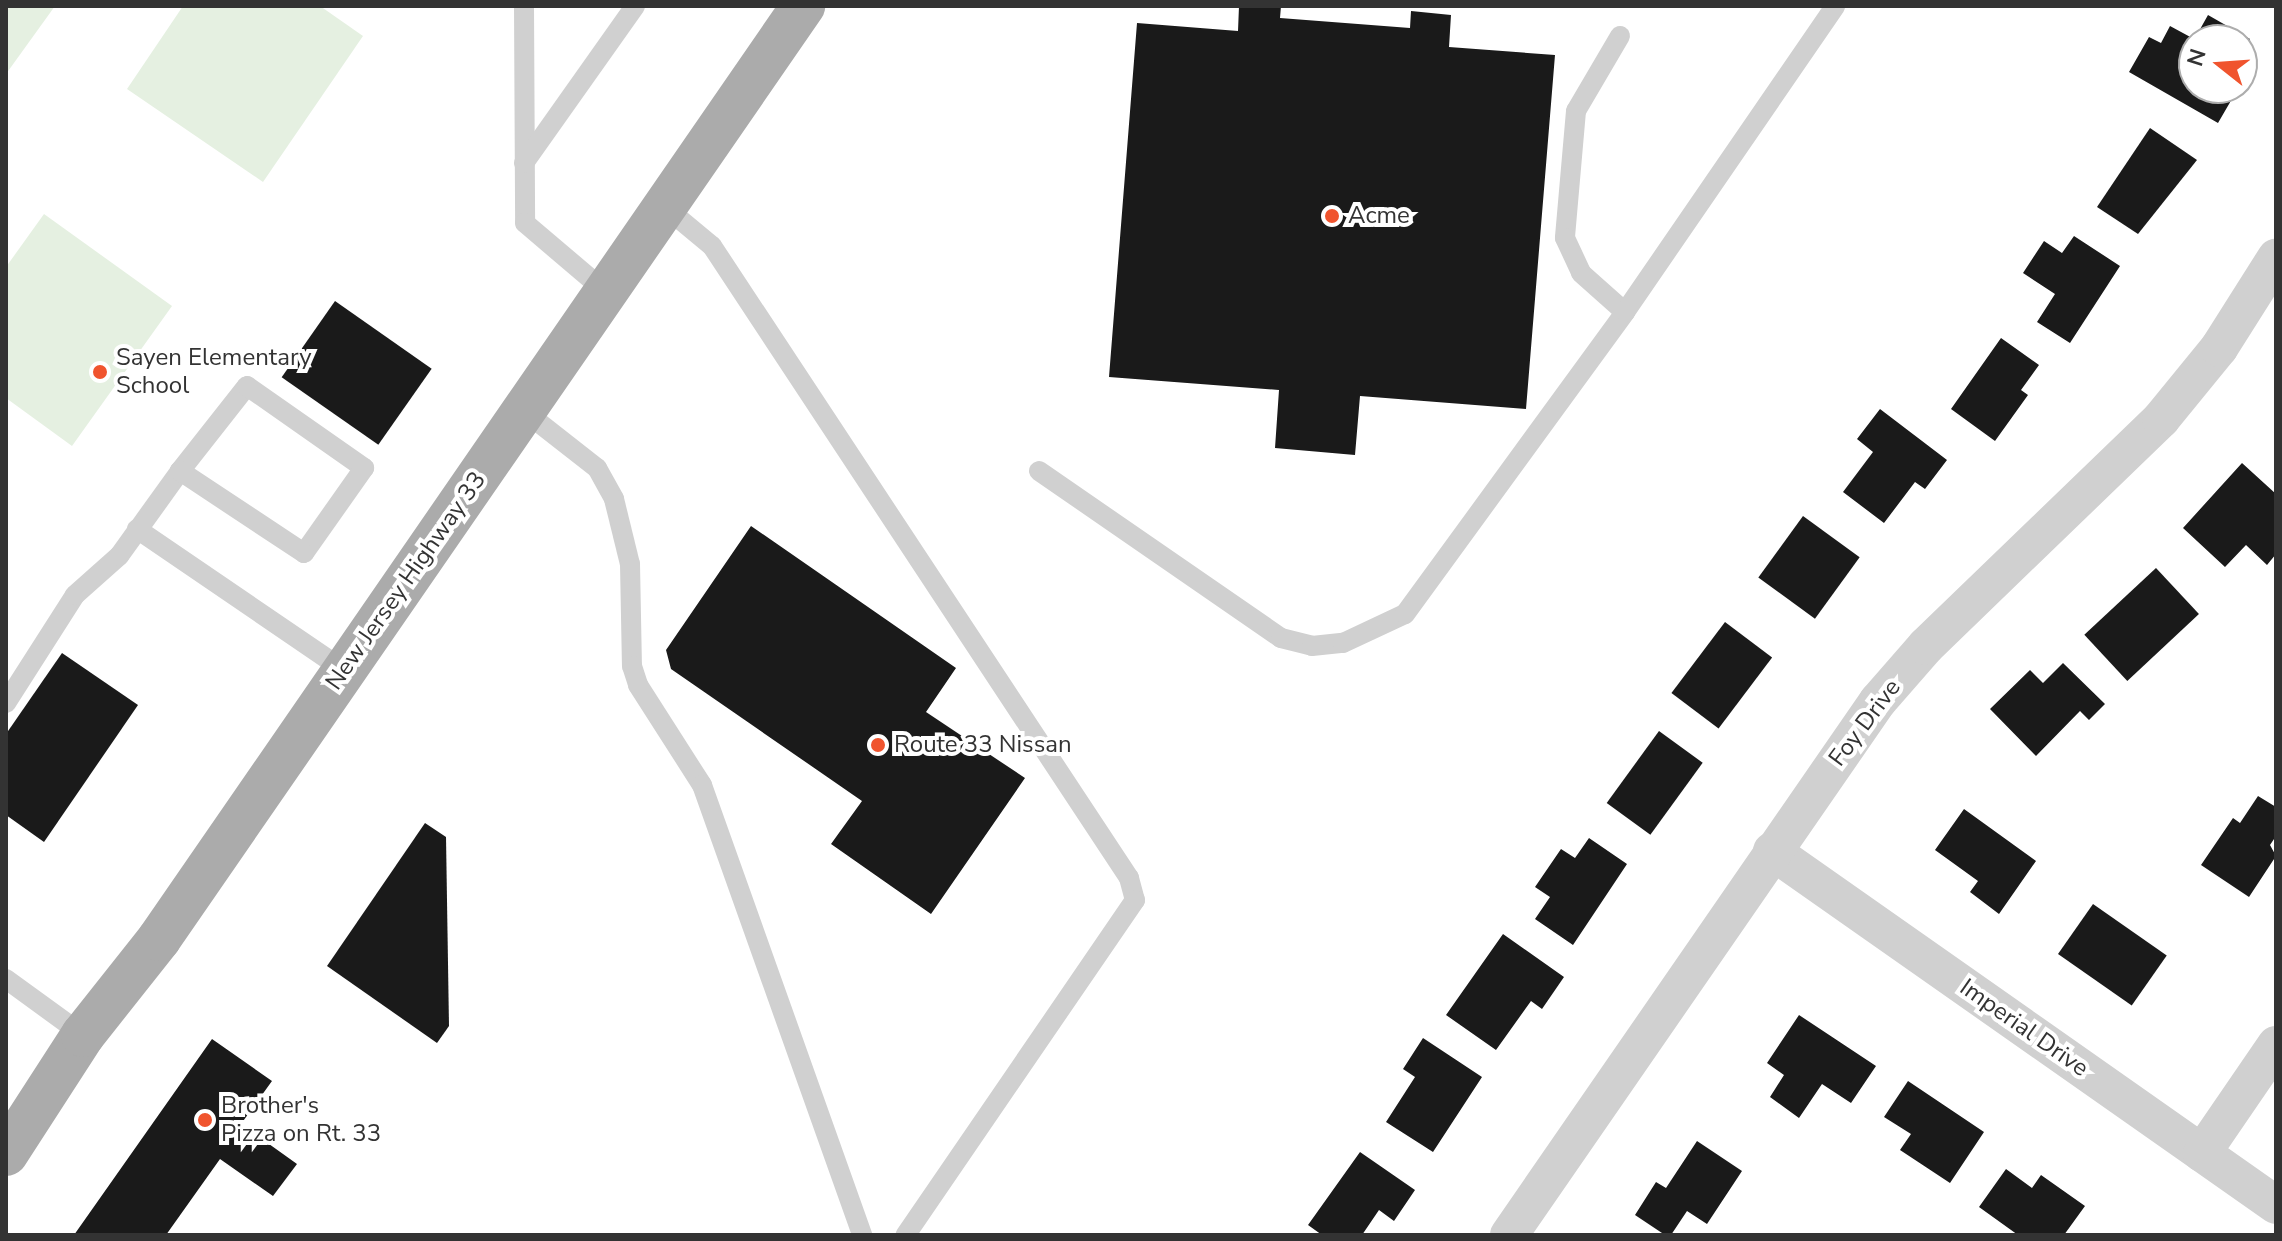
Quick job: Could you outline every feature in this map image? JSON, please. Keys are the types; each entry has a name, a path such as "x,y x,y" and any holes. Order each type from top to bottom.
{"main road":[{"name":"New Jersey Highway 33","path":"6,1154 83,1035 159,939 803,6"}],"street":[{"name":"Foy Drive","path":"1509,1235 1878,701 1926,646 2161,419 2219,348 2276,258"},
{"name":"Imperial Drive","path":"1772,851 2276,1205"},
{"path":"2202,1153 2276,1045"}],"lane":[{"path":"524,163 635,6"},
{"path":"1039,471 1252,622 1281,638 1312,646 1343,643 1405,614 1625,312 1835,6"},
{"path":"524,11 525,223 606,292"},
{"path":"1620,36 1576,111 1565,238 1581,273 1625,312"},
{"path":"665,207 712,246 1129,878 1135,900 906,1235"},
{"path":"6,703 75,595 119,556 180,471 247,386 364,468 304,553 180,471"},
{"path":"524,411 597,468 614,499 630,564 632,666 638,685 702,785 862,1235"},
{"path":"137,529 344,670"},
{"path":"6,979 83,1035"}],"green space":[{"path":"6,6 55,6 6,74"},
{"path":"183,6 320,6 363,36 263,182 127,89"},
{"path":"44,214 172,306 72,446 6,398 6,267"}],"building":[{"name":"Acme","path":"1239,6 1281,6 1280,18 1410,28 1411,11 1451,15 1449,47 1555,55 1526,409 1360,396 1355,455 1275,448 1279,390 1109,377 1137,23 1238,31"},
{"path":"2208,15 2224,24 2203,24"},
{"path":"2170,26 2178,30 2178,100 2129,72 2149,37 2161,43"},
{"path":"2185,104 2229,104 2218,123"},
{"path":"2150,128 2197,160 2138,234 2097,207"},
{"path":"2074,236 2120,266 2070,343 2037,322 2055,294 2023,273 2044,241 2062,253"},
{"path":"335,301 432,369 378,445 282,377"},
{"path":"2001,338 2039,365 2021,390 2028,395 1995,441 1951,409"},
{"path":"1880,409 1947,460 1925,489 1915,482 1884,523 1843,492 1873,452 1857,439"},
{"path":"2242,463 2276,494 2276,554 2267,565 2246,545 2225,567 2183,528"},
{"path":"1803,516 1860,557 1815,619 1758,577"},
{"name":"Route 33 Nissan","path":"751,526 956,668 926,712 1025,778 931,914 831,844 862,801 671,669 666,650"},
{"path":"2156,568 2199,614 2127,681 2084,635"},
{"path":"1725,622 1772,658 1719,729 1671,693"},
{"path":"62,653 138,705 44,842 6,815 6,734"},
{"path":"2063,663 2105,704 2089,720 2080,711 2036,756 1990,709 2030,670 2043,683"},
{"path":"1659,731 1703,763 1650,835 1607,803"},
{"path":"2258,796 2276,807 2276,836 2270,845 2276,856 2249,897 2201,865 2233,818 2240,823"},
{"path":"1964,809 2036,861 1999,914 1970,892 1978,881 1935,850"},
{"path":"425,823 446,837 449,1026 437,1043 327,966"},
{"path":"1589,838 1627,864 1573,945 1535,919 1550,897 1535,887 1561,849 1575,858"},
{"path":"2093,904 2167,956 2132,1006 2058,954"},
{"path":"1503,934 1564,977 1542,1009 1531,1001 1496,1050 1446,1015"},
{"path":"1799,1015 1876,1066 1851,1103 1822,1084 1799,1118 1770,1097 1784,1075 1767,1063"},
{"path":"1423,1038 1482,1077 1433,1152 1386,1122 1415,1077 1403,1069"},
{"path":"212,1039 272,1081 241,1124 297,1164 273,1196 220,1159 166,1235 74,1235"},
{"path":"1908,1081 1984,1132 1950,1183 1900,1150 1911,1134 1884,1117"},
{"path":"1697,1141 1742,1171 1707,1224 1687,1211 1671,1235 1665,1235 1635,1215 1656,1182 1666,1188"},
{"path":"1360,1152 1415,1190 1394,1221 1379,1210 1362,1235 1322,1235 1308,1225"},
{"path":"2006,1169 2032,1188 2041,1175 2085,1206 2064,1235 2018,1235 1979,1207"}],"place":[{"name":"Acme","path":"1332,216"},
{"name":"Sayen Elementary School","path":"100,372"},
{"name":"Route 33 Nissan","path":"878,745"},
{"name":"Brother's Pizza on Rt. 33","path":"205,1120"}]}
